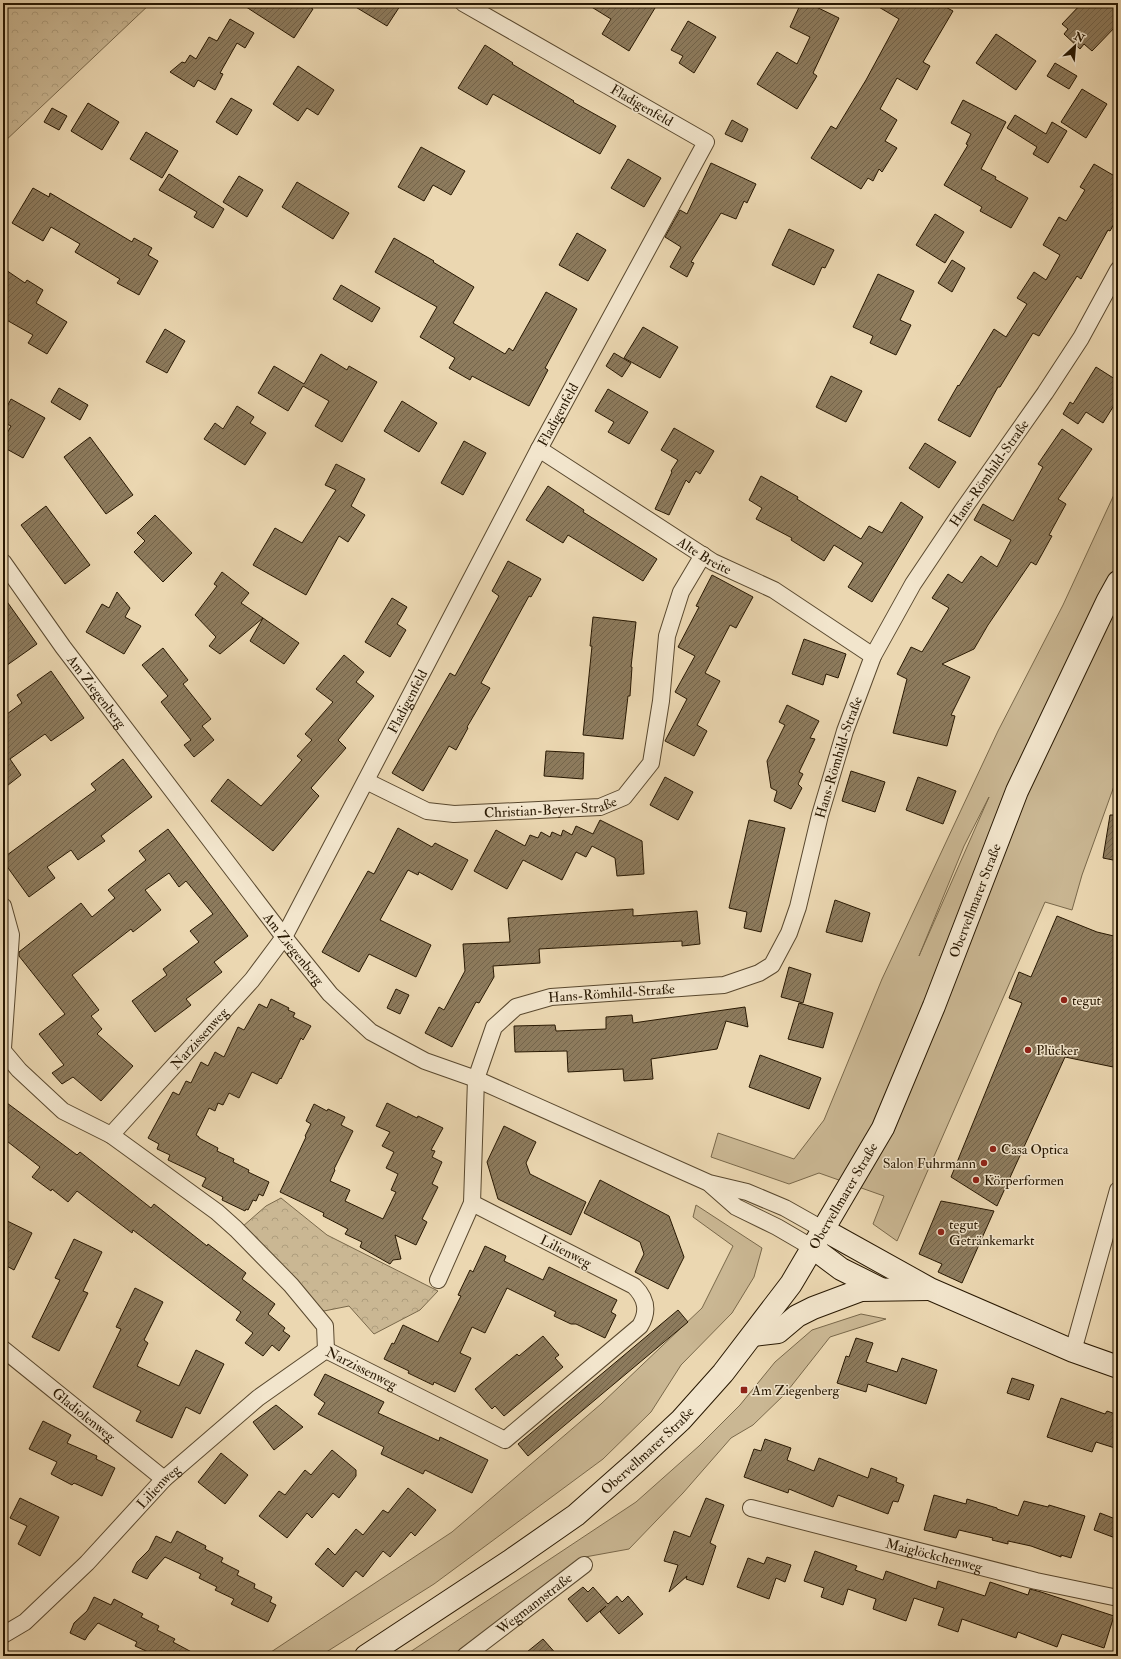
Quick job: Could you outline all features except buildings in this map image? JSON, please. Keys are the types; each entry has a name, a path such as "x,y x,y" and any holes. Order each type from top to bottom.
{"main road":[{"name":"Obervellmarer Straße","path":"366,1656 510,1561 576,1515 681,1420 723,1373 791,1284 883,1128 934,1006 1017,791 1104,608 1118,582"},
{"path":"818,1239 1073,1351 1118,1367"},
{"path":"818,1239 841,1269 882,1289"},
{"path":"753,1335 778,1332 797,1316 813,1308 861,1290 930,1289"}],"street":[{"name":"Fladigenfeld","path":"284,937 539,449 706,142 462,3"},
{"name":"Hans-Römhild-Straße","path":"476,1079 494,1027 516,1007 551,997 724,984 759,973 772,965 789,933 798,907 820,815 842,739 873,656 913,584 1082,338 1118,270"},
{"name":"Alte Breite","path":"539,449 713,562 774,590 873,656"},
{"name":"Christian-Beyer-Straße","path":"366,781 428,811 454,814 600,807 624,797 651,763 661,701 667,636 681,592 703,555"},
{"name":"Am Ziegenberg","path":"3,562 63,647 284,937 330,994 371,1032 425,1061 476,1079 708,1182 746,1192 786,1208 818,1239"},
{"path":"3,906 10,935 3,1048"},
{"name":"Narzissenweg","path":"111,1135 252,980 284,937"},
{"name":"Narzissenweg","path":"3,1051 19,1070 63,1111 111,1135 217,1212 236,1229 292,1285 325,1326 326,1350 506,1440 640,1326 646,1311"},
{"path":"438,1280 472,1203 476,1079"},
{"path":"1073,1351 1118,1190"},
{"name":"Lilienweg","path":"472,1203 634,1286 641,1293 645,1302 646,1311"},
{"name":"Gladiolenweg","path":"3,1349 164,1480"},
{"name":"Lilienweg","path":"3,1635 25,1622 87,1563 164,1480 258,1398 326,1350"},
{"name":"Maiglöckchenweg","path":"751,1508 1036,1581 1118,1598"},
{"name":"Wegmannstraße","path":"465,1656 584,1565"}],"green space":[{"path":"3,3 151,3 3,143"},
{"path":"1118,486 1118,775 1082,875 1072,910 1045,902 897,1241 873,1224 884,1196 819,1173 789,1184 711,1157 718,1133 794,1159 824,1120 882,979 998,731 1063,605","holes":["989,797 919,956 964,846"]},
{"path":"281,1198 327,1235 438,1291 420,1310 374,1334 349,1306 324,1311 305,1294 242,1227 266,1206"},
{"path":"696,1205 762,1248 754,1277 732,1313 681,1365 651,1412 603,1459 434,1584 320,1656 265,1656 452,1532 601,1404 702,1308 733,1246 693,1217"},
{"path":"861,1314 886,1319 830,1337 785,1394 753,1425 731,1438 683,1493 629,1549 585,1557 457,1656 404,1656 636,1502 699,1446 740,1405 775,1362 812,1330"}],"place":[{"name":"tegut","path":"1064,1000"},
{"name":"Plücker","path":"1028,1050"},
{"name":"Casa Optica","path":"993,1149"},
{"name":"Salon Fuhrmann","path":"984,1163"},
{"name":"Körperformen","path":"976,1180"},
{"name":"tegut Getränkemarkt","path":"941,1232"},
{"name":"Am Ziegenberg","path":"744,1390"}]}
